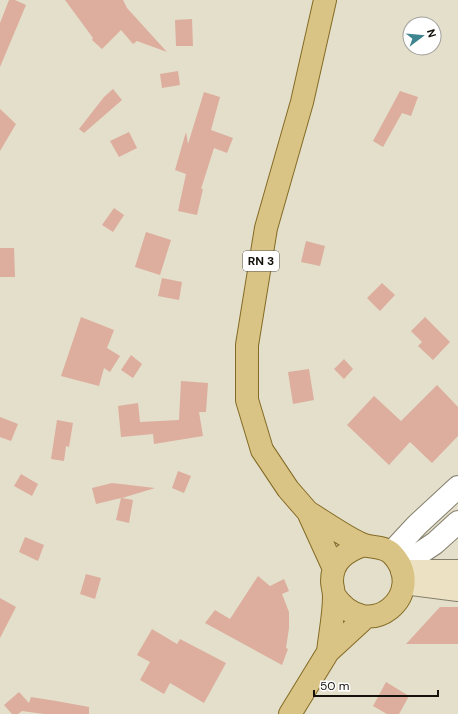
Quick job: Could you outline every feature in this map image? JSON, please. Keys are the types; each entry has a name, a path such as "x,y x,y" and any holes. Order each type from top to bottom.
{"main road":[{"name":"RN 3","path":"325,0 302,102 266,228 246,345 247,400 262,450 288,489 308,512 334,569"},
{"name":"RN 3","path":"308,512 364,545"},
{"path":"328,652 334,595 332,582 334,569 340,558 350,549 364,545 378,546 399,569 458,590"},
{"path":"399,569 458,572"},
{"path":"334,595 342,606 352,613 366,617 380,615 392,608 400,597 399,569"},
{"path":"290,714 328,652 366,617"}],"street":[{"path":"399,569 417,525 458,487"},
{"path":"399,569 435,543 458,522"}],"building":[{"path":"9,0 15,0 26,5 0,67 0,23"},
{"path":"65,0 123,0 127,8 167,52 137,41 133,44 121,30 102,49 92,40 93,38"},
{"path":"192,19 193,46 176,46 175,20"},
{"path":"178,71 180,85 162,88 160,74"},
{"path":"113,89 122,100 84,133 79,129 104,97"},
{"path":"400,91 418,97 411,116 402,113 383,147 373,141"},
{"path":"204,92 220,97 211,130 233,138 227,153 214,148 201,189 203,189 197,215 178,211 186,174 175,170 186,132 188,144"},
{"path":"0,109 16,124 0,151"},
{"path":"129,132 137,148 119,157 110,141"},
{"path":"114,208 124,215 113,232 102,225"},
{"path":"146,232 171,240 160,275 135,267"},
{"path":"306,241 325,246 320,266 301,262"},
{"path":"0,248 14,248 15,277 0,277"},
{"path":"162,278 182,282 179,300 158,296"},
{"path":"382,283 395,295 380,311 367,298"},
{"path":"81,317 114,330 107,348 120,356 110,372 104,368 99,386 61,376"},
{"path":"425,317 450,342 433,360 418,346 422,342 411,331"},
{"path":"131,355 142,364 133,378 121,370"},
{"path":"344,359 353,369 344,379 334,369"},
{"path":"309,369 314,400 293,404 288,372"},
{"path":"181,381 208,383 206,412 199,412 203,436 154,444 153,434 121,437 118,406 138,403 140,422 179,420"},
{"path":"437,385 458,407 458,436 432,463 410,442 389,465 347,425 374,396 401,421"},
{"path":"0,417 18,424 11,441 0,437"},
{"path":"57,420 73,423 69,447 66,446 64,461 51,459"},
{"path":"178,471 191,476 184,493 172,488"},
{"path":"21,474 38,484 32,496 14,486"},
{"path":"112,483 155,488 122,498 133,500 129,523 116,520 121,498 96,504 92,488"},
{"path":"25,537 44,545 38,561 19,552"},
{"path":"86,574 101,578 95,599 80,594"},
{"path":"258,576 270,586 284,579 289,591 282,594 289,612 289,628 286,648 288,649 282,665 205,623 215,610 230,619"},
{"path":"0,598 16,607 0,638"},
{"path":"440,607 458,607 458,644 406,644"},
{"path":"152,629 177,644 180,639 226,663 204,703 170,683 164,694 140,680 150,662 137,655"},
{"path":"386,682 409,696 399,714 387,714 373,706"},
{"path":"19,692 29,703 31,697 89,707 89,714 44,714 22,711 18,714 12,714 4,705"}]}
